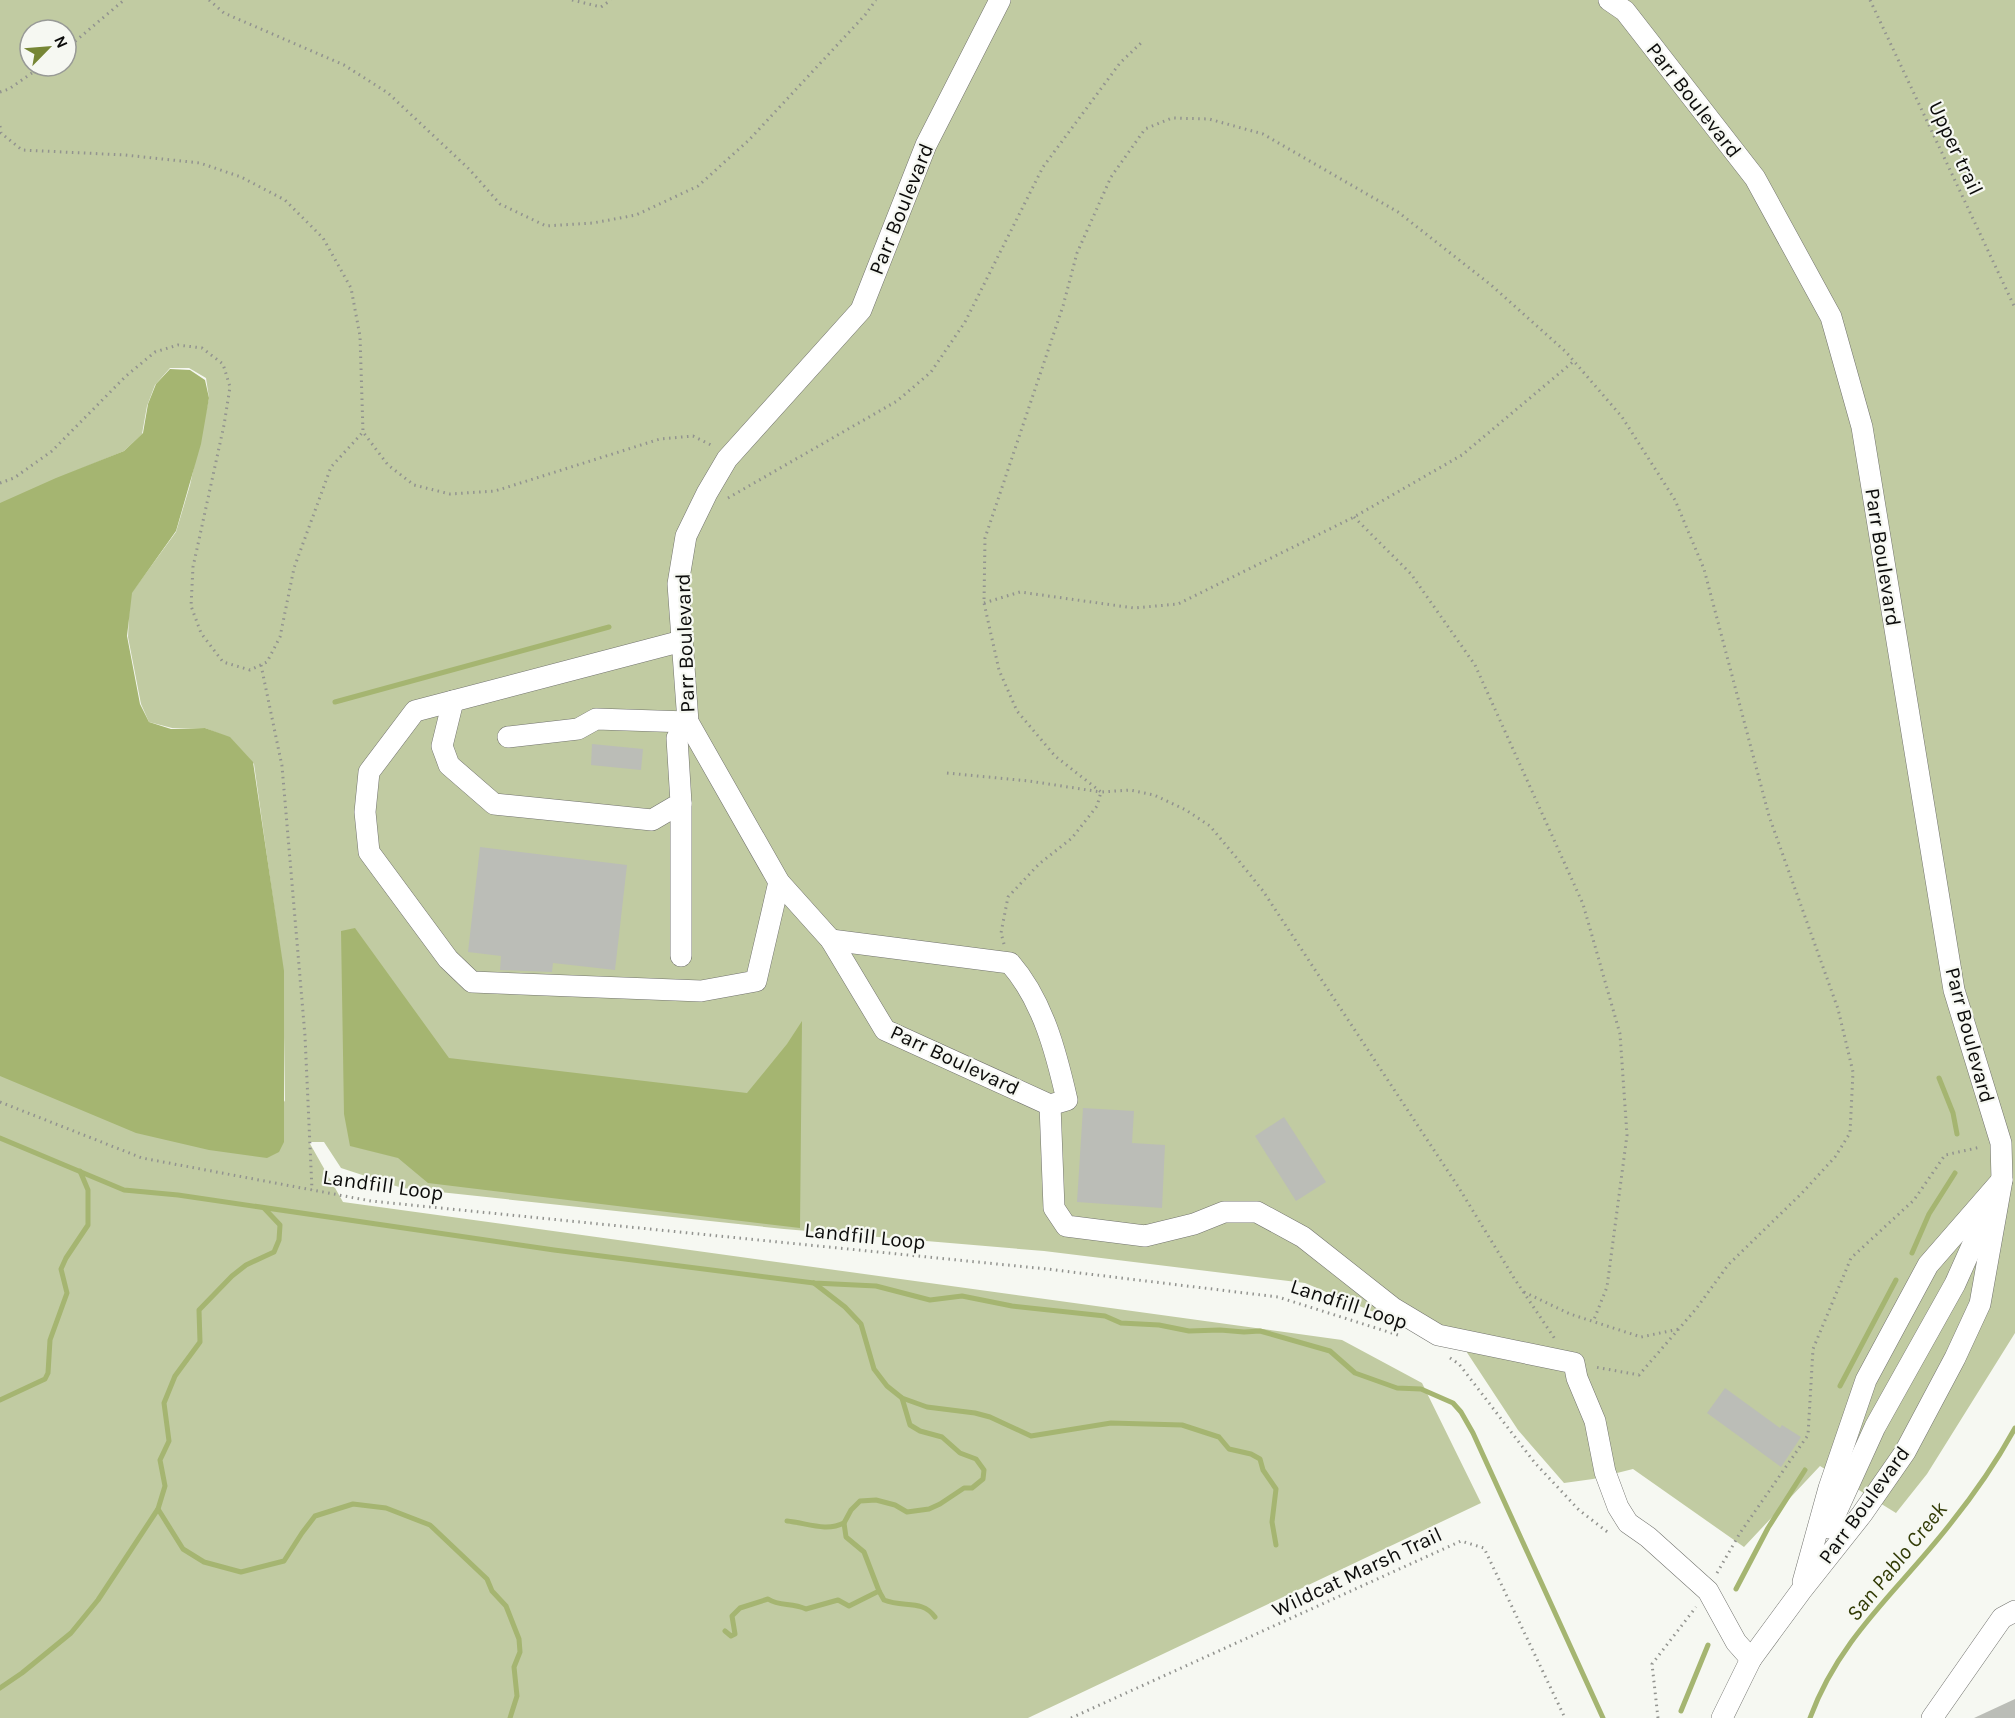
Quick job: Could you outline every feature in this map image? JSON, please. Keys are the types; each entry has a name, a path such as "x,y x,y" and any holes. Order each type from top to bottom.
{"lane":[{"name":"Parr Boulevard","path":"1000,0 926,146 861,310 727,459 686,536 678,584 687,722 779,882 831,940 885,1030 1050,1105"},
{"name":"Parr Boulevard","path":"1609,0 1625,11 1755,178 1831,317 1862,427 1954,990 2001,1143 2002,1180 1980,1304 1955,1358 1905,1452 1862,1514 1751,1659 1722,1718"},
{"path":"682,641 415,711 369,772 365,812 369,852 447,959 472,982 701,991 756,981 779,882"},
{"path":"453,701 442,746 449,765 494,804 652,820 681,802"},
{"path":"508,737 578,729 596,719 687,722"},
{"path":"681,956 681,802 677,738 687,722"},
{"path":"831,940 1010,963 1024,980 1055,1047 1067,1100 1050,1105 1054,1208 1066,1226 1145,1236 1194,1224 1224,1212 1257,1212 1304,1237 1393,1308 1438,1335 1574,1363 1595,1421 1605,1472 1618,1507 1628,1523 1648,1537 1708,1592 1736,1642 1751,1659"},
{"name":"Parr Boulevard","path":"1801,1591 1829,1488 1866,1380 1928,1265 2002,1180"},
{"path":"1801,1591 1875,1427 1954,1284 2002,1180"},
{"path":"1932,1718 2002,1618 2015,1611"}],"path":[{"path":"78,39 124,0"},
{"path":"209,0 224,13 344,65 388,93 470,169 500,204 546,226 593,223 636,215 698,186 749,140 866,15 876,0"},
{"path":"572,0 601,7 611,0"},
{"name":"Upper trail","path":"1870,0 2015,308"},
{"path":"700,507 732,496 897,401 931,372 965,322 1043,166 1120,63 1143,41"},
{"path":"0,92 9,89 25,78"},
{"path":"947,772 1101,792 1130,790 1154,795 1186,810 1210,826 1263,891 1459,1188 1522,1291 1574,1363 1639,1375 1679,1329 1728,1265 1802,1193 1835,1157 1850,1133 1853,1072 1838,1009 1769,816 1704,569 1675,500 1622,417 1574,361 1491,285 1398,212 1263,134 1209,119 1172,118 1145,129 1111,177 1077,253 1059,316 985,538 984,603 999,670 1017,711 1055,756 1101,792"},
{"path":"0,126 1,133 22,150 125,154 200,163 241,177 285,200 323,238 351,288 360,336 363,432 388,465 414,485 450,494 495,491 660,440 693,436 713,446 727,459"},
{"path":"0,483 14,477 52,451 126,376 155,352 178,345 202,348 223,364 230,387 193,567 191,606 201,633 223,662 250,670 267,662 280,637 294,568 331,467 363,432"},
{"path":"984,603 1020,592 1134,608 1178,604 1354,517 1462,455 1574,361"},
{"path":"1354,517 1411,574 1475,665 1583,904 1620,1034 1627,1135 1607,1287 1593,1322"},
{"path":"261,664 282,766 305,1036 312,1190"},
{"path":"1010,963 1001,933 1008,897 1039,864 1072,838 1097,806 1101,792"},
{"name":"Landfill Loop","path":"0,1102 142,1158 371,1201 1047,1269 1278,1297 1407,1338"},
{"path":"1658,1718 1652,1664 1708,1592 1740,1533 1808,1436 1813,1349 1851,1258 1914,1200 1945,1155 2001,1143"},
{"path":"1522,1291 1570,1314 1641,1337 1679,1329"},
{"path":"1449,1358 1459,1364 1535,1463 1579,1510 1613,1536"},
{"name":"Wildcat Marsh Trail","path":"1071,1718 1461,1541 1484,1548 1565,1718"}],"shaded area":[{"path":"0,0 2015,0 2015,1333 1927,1474 1896,1513 1820,1466 1744,1547 1633,1469 1593,1479 1564,1483 1518,1430 1466,1351 1305,1283 1044,1251 784,1229 402,1188 341,1168 324,1142 309,1142 343,1202 1342,1340 1422,1383 1481,1503 1028,1718 0,1718 0,635 285,1102 283,970 254,764 230,738 205,728 172,728 149,722 141,704 128,637 130,595 176,532 190,485 209,398 206,378 189,368 170,368 155,385 147,406 142,434 124,451 0,505"},
{"path":"170,369 190,370 205,380 209,398 201,444 176,531 132,593 127,636 140,704 149,722 171,729 205,728 230,737 253,762 284,971 284,1142 279,1152 267,1158 209,1150 136,1133 0,1076 0,503 124,451 143,433 148,404 156,384"},
{"path":"355,928 449,1058 747,1093 787,1044 802,1021 800,1228 428,1183 398,1158 350,1146 344,1114 341,931"}],"building":[{"path":"592,744 643,749 641,770 591,765"},
{"path":"480,847 627,865 615,970 553,963 552,972 500,970 501,956 468,952"},
{"path":"1083,1108 1134,1111 1132,1143 1165,1145 1162,1208 1077,1202"},
{"path":"1284,1117 1326,1182 1296,1201 1255,1136"},
{"path":"1725,1388 1780,1428 1782,1425 1801,1437 1781,1467 1707,1413"},
{"path":"2015,1699 2015,1718 1974,1718"}],"waterway":[{"path":"335,702 609,627"},
{"path":"1939,1078 1953,1113 1957,1134"},
{"path":"0,1138 124,1190 178,1195 554,1250 814,1283 876,1286 930,1300 962,1296 1012,1306 1105,1316 1121,1323 1159,1325 1189,1331 1260,1331 1330,1351 1355,1373 1397,1388 1421,1389 1453,1403 1461,1412 1473,1433 1603,1718"},
{"path":"0,1400 45,1379 48,1373 50,1340 67,1293 61,1269 88,1225 88,1190 80,1171"},
{"path":"1912,1253 1929,1214 1955,1173"},
{"path":"0,1688 71,1633 98,1600 158,1509 165,1486 160,1460 169,1441 164,1403 175,1376 200,1342 199,1310 246,1265 274,1252 279,1240 280,1225 264,1208"},
{"path":"1840,1386 1896,1280"},
{"path":"814,1283 845,1307 861,1324 874,1369 887,1386 902,1398 927,1407 990,1417 1031,1436 1111,1423 1182,1425 1219,1437 1229,1449 1251,1454 1260,1459 1263,1470 1276,1489 1272,1522 1276,1545"},
{"path":"725,1631 731,1636 735,1634 732,1616 740,1608 768,1599 806,1609 838,1600 849,1606 879,1591 864,1552 846,1537 844,1523 851,1510 860,1501 876,1500 895,1505 907,1512 929,1509 964,1488 972,1488 983,1479 984,1470 976,1459 960,1453 942,1437 920,1431 910,1425 902,1398"},
{"name":"San Pablo Creek","path":"1810,1718 1823,1689 1854,1638 1960,1512 1993,1465 2015,1428"},
{"path":"1736,1589 1768,1528 1805,1470"},
{"path":"158,1509 183,1549 204,1562 241,1572 284,1561 315,1516 353,1504 386,1508 430,1525 487,1579 492,1591 506,1606 519,1639 520,1652 514,1667 517,1696 510,1718"},
{"path":"787,1521 823,1527 844,1523"},
{"path":"879,1591 884,1600 918,1606 930,1611 935,1617"},
{"path":"1681,1711 1708,1645"}]}
